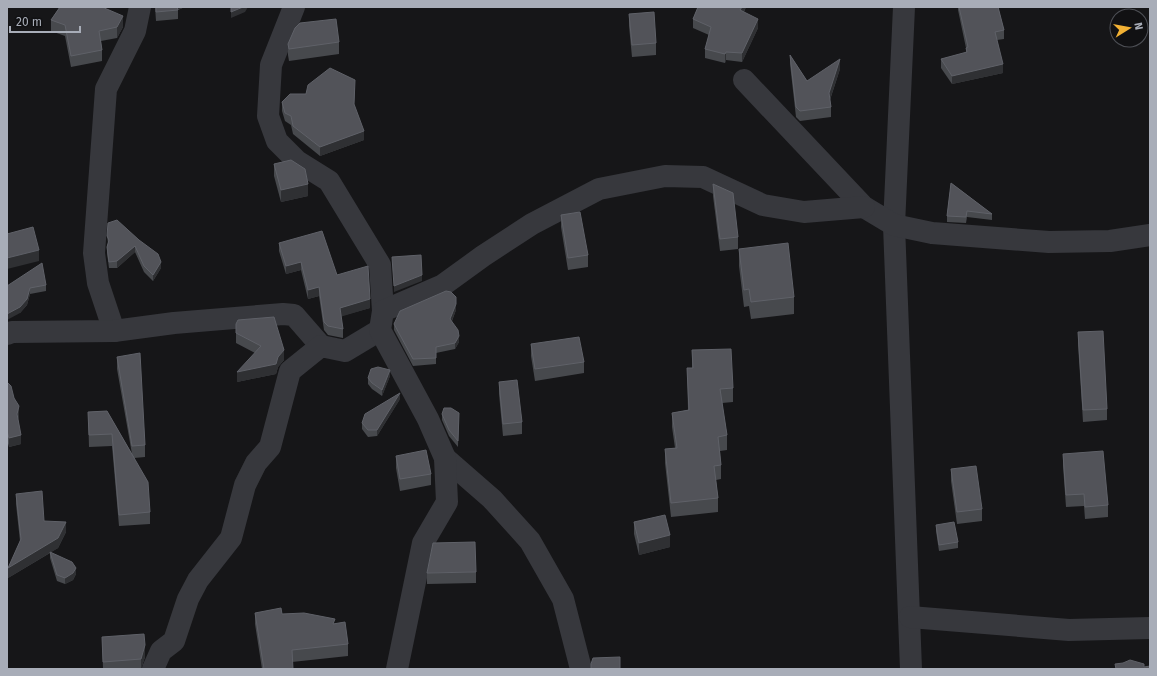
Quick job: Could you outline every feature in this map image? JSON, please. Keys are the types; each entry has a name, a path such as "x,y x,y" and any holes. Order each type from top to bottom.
{"street":[{"path":"114,331 98,283 94,252 106,89 135,31 140,7"},
{"path":"294,7 271,65 268,116 277,141 297,161 329,181 380,265 381,320 446,458 492,499 530,541 563,599 582,669"},
{"path":"904,7 894,225 911,669"},
{"path":"744,80 864,207 894,225 932,233 1049,242 1110,241 1150,235"},
{"path":"7,334 12,332 114,331 182,322 283,314 294,315 321,346 345,351 381,320 442,285 532,224 599,189 665,176 703,177 764,205 804,212 864,207"},
{"path":"153,669 161,651 174,641 188,599 198,580 230,538 244,485 256,463 270,447 290,371 321,346"},
{"path":"397,669 423,543 446,502 446,458"},
{"path":"910,617 1069,630 1150,628"}],"building":[{"path":"60,7 102,7 123,16 117,27 99,31 102,50 71,56 65,25 51,20"},
{"path":"156,7 177,7 178,10 156,12"},
{"path":"231,7 243,7 231,12"},
{"path":"698,7 742,7 740,10 758,19 742,53 726,52 725,54 705,49 711,27 693,19"},
{"path":"959,7 998,7 1004,30 995,32 1003,64 952,76 941,59 967,52 966,48 968,47"},
{"path":"654,12 656,43 632,45 629,14"},
{"path":"336,19 339,42 289,49 288,44 295,28 300,23"},
{"path":"790,55 807,81 840,59 829,93 831,107 800,111 796,107"},
{"path":"330,68 355,80 354,104 364,131 320,147 293,126 291,116 285,113 282,102 290,94 306,94 308,85"},
{"path":"291,160 305,169 308,184 281,190 274,164"},
{"path":"951,183 992,214 967,211 966,217 947,216"},
{"path":"713,184 733,193 738,237 720,239"},
{"path":"580,212 588,255 568,258 561,215"},
{"path":"117,220 139,240 158,254 161,262 153,275 144,266 135,246 117,261 109,262 107,247 109,240 107,236 108,223"},
{"path":"33,227 39,250 7,258 7,234"},
{"path":"322,231 337,275 368,266 370,299 340,308 343,329 328,326 324,322 319,287 308,290 301,262 286,266 279,243"},
{"path":"788,243 794,297 751,302 749,289 744,290 739,249"},
{"path":"421,255 422,275 394,286 392,257"},
{"path":"42,263 46,285 30,288 27,299 20,307 7,314 7,286"},
{"path":"446,291 451,292 456,297 456,304 450,319 458,330 459,336 455,343 436,347 436,358 413,359 394,324 400,311"},
{"path":"274,317 284,350 278,357 276,364 237,372 261,346 236,333 236,324 238,320"},
{"path":"1103,331 1107,409 1083,410 1078,332"},
{"path":"579,337 584,362 535,369 531,344"},
{"path":"731,349 733,388 720,389 727,435 718,437 721,465 714,466 718,498 671,503 665,449 677,448 672,413 689,410 687,368 693,368 692,350"},
{"path":"140,353 145,445 132,446 117,357"},
{"path":"378,367 390,370 382,390 368,378 371,369"},
{"path":"517,380 522,422 503,424 499,382"},
{"path":"7,382 11,386 14,398 19,406 17,414 21,435 9,438 7,431"},
{"path":"400,393 377,430 368,430 362,423 365,414"},
{"path":"444,408 451,408 459,413 458,441 449,430 442,414"},
{"path":"107,411 148,482 150,512 119,515 112,434 89,435 88,412"},
{"path":"426,450 431,474 400,479 396,456"},
{"path":"1103,451 1108,505 1085,507 1084,494 1066,495 1063,454"},
{"path":"976,466 982,509 957,512 951,469"},
{"path":"42,491 44,521 66,522 58,538 8,568 21,539 16,494"},
{"path":"665,515 670,535 639,543 634,522"},
{"path":"954,522 958,542 939,545 936,525"},
{"path":"475,542 476,572 427,573 433,543"},
{"path":"50,552 72,562 76,568 73,573 65,578 57,575"},
{"path":"281,608 282,614 304,613 335,619 333,624 345,622 348,644 292,650 293,669 264,669 255,613"},
{"path":"144,634 145,645 141,659 103,662 102,637"},
{"path":"620,657 620,669 591,669 593,658"},
{"path":"1130,660 1144,664 1144,667 1150,666 1150,669 1116,669 1115,664"}]}
